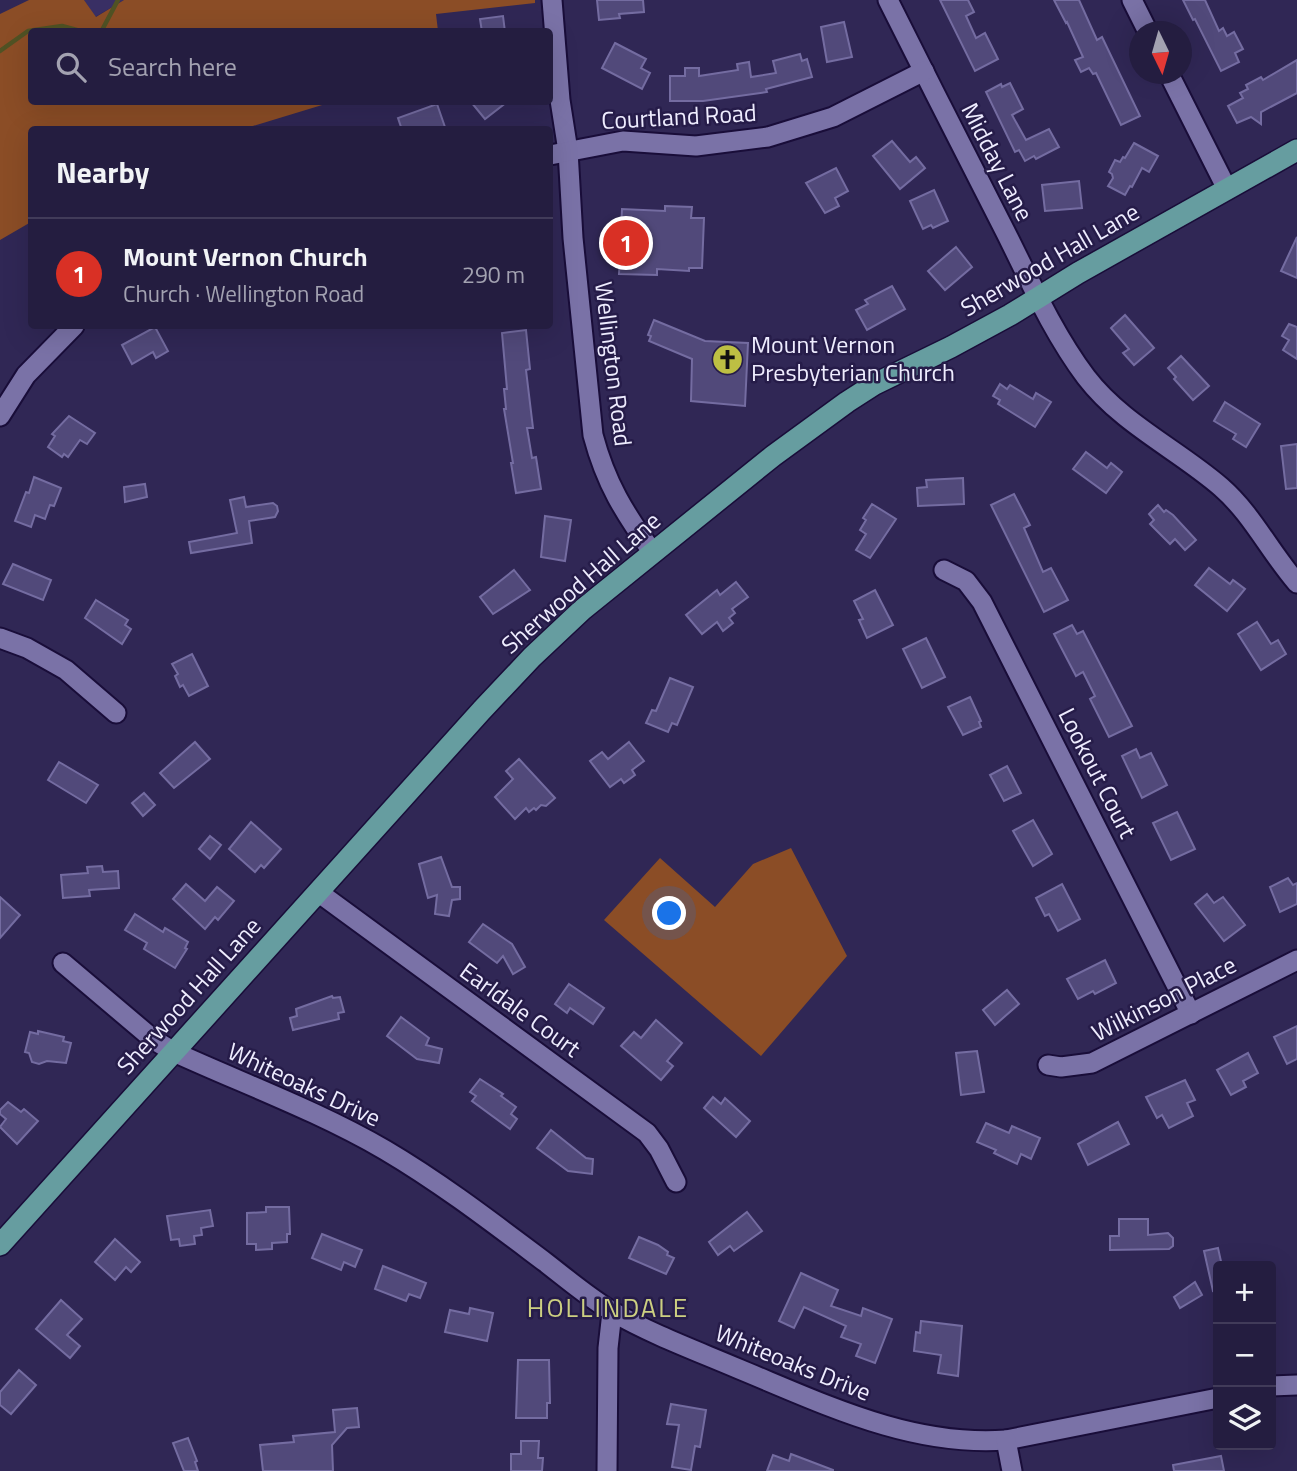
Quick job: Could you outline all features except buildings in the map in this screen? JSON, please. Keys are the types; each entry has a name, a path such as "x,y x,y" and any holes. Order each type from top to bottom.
{"main road":[{"name":"Sherwood Hall Lane","path":"0,1245 533,657 582,610 772,456 847,402 875,384 951,347 1297,150"}],"street":[{"name":"Wellington Road","path":"552,0 560,100 559,153 573,238 593,435 612,491 653,553"},
{"name":"Midday Lane","path":"888,0 1038,297 1074,360 1102,396 1135,425 1193,464 1224,489 1249,516 1297,583"},
{"path":"1132,0 1142,21"},
{"name":"Courtland Road","path":"559,153 623,141 696,146 768,137 833,117 924,71"},
{"path":"1174,84 1227,189"},
{"path":"0,416 26,375 71,329"},
{"name":"Lookout Court","path":"944,570 966,581 982,602 1191,1014"},
{"path":"0,638 27,648 66,670 116,713"},
{"name":"Earldale Court","path":"318,892 647,1133 659,1149 676,1182"},
{"name":"Wilkinson Place","path":"1048,1065 1061,1067 1092,1063 1297,960"},
{"name":"Whiteoaks Drive","path":"62,963 154,1040 174,1052 328,1120 384,1150 470,1206 612,1312 657,1335 860,1418 943,1439 977,1442 1006,1440 1213,1399"},
{"path":"607,1471 608,1348 612,1312"},
{"path":"1276,1387 1297,1385"},
{"path":"1006,1440 1012,1471"}],"shaded area":[{"path":"29,0 84,0 96,17 124,0 535,0 535,3 436,14 438,28 28,28 28,105 322,105 253,126 28,126 28,224 0,240 0,14"},
{"path":"84,0 124,0 95,17"},
{"path":"791,848 847,956 761,1056 604,920 660,858 715,907 753,864"}],"waterway":[{"path":"103,28 118,0"},
{"path":"48,28 69,28"},
{"path":"0,51 28,31"}],"place":[{"name":"Mount Vernon Church","path":"626,243"},
{"name":"Mount Vernon Presbyterian Church","path":"728,359"}],"district":[{"name":"HOLLINDALE","path":"608,1308"}]}
